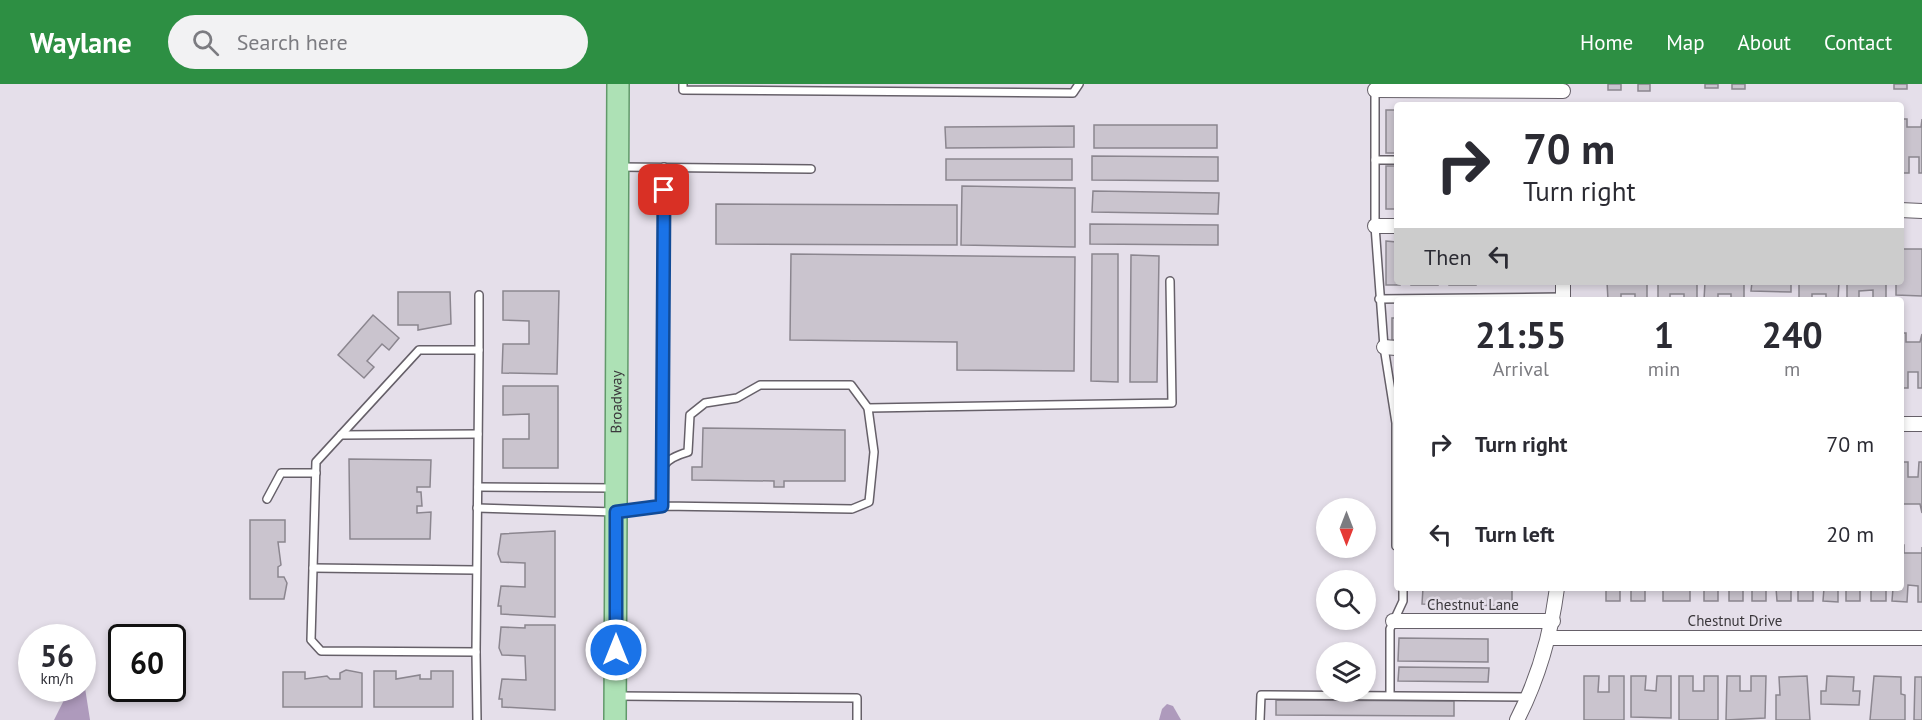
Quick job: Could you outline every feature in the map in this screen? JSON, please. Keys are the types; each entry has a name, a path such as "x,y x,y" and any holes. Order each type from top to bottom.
{"main road":[{"name":"Broadway","path":"615,720 618,84"}],"street":[{"path":"1375,87 1563,93"},
{"path":"1904,210 1922,211"},
{"path":"1375,226 1394,226"},
{"path":"1904,424 1922,424"},
{"path":"1516,720 1529,697 1548,638 1553,621 1557,591"},
{"name":"Chestnut Lane","path":"1393,621 1553,621"},
{"name":"Chestnut Drive","path":"1548,638 1922,638"}],"lane":[{"path":"683,84 683,90 817,88 942,93 1073,93 1079,84"},
{"path":"942,93 943,84"},
{"path":"1375,87 1375,226 1379,299 1390,347 1394,398"},
{"path":"1375,160 1394,160"},
{"path":"618,167 811,168"},
{"path":"662,506 664,167"},
{"path":"868,408 1172,403 1170,281"},
{"path":"477,720 475,570 478,487 478,295"},
{"path":"1379,299 1394,299"},
{"path":"476,652 321,651 311,640 316,462 420,350 479,350"},
{"path":"477,508 616,512 662,506 852,509 869,502 874,452 868,408 851,385 760,385 737,398 705,402 690,415 688,452 670,457 663,466"},
{"path":"341,435 478,434"},
{"path":"267,499 281,473 316,473"},
{"path":"478,487 616,488"},
{"path":"313,568 475,570"},
{"path":"1390,695 1390,629 1402,600 1403,591"},
{"path":"1260,720 1261,695 1529,697"},
{"path":"615,696 857,698 857,720"}],"shaded area":[{"path":"63,702 87,702 90,720 54,720"},
{"path":"1167,704 1173,706 1181,720 1159,720 1162,709"}],"building":[{"path":"1608,84 1621,84 1621,90 1608,90"},
{"path":"1638,84 1650,84 1650,91 1638,91"},
{"path":"1705,84 1718,84 1718,88 1705,88"},
{"path":"1732,84 1745,84 1745,89 1732,89"},
{"path":"1894,84 1907,84 1907,89 1894,89"},
{"path":"1386,110 1394,110 1394,153 1386,153"},
{"path":"1904,119 1907,119 1907,127 1921,127 1922,119 1922,173 1919,173 1919,157 1909,157 1909,173 1904,173"},
{"path":"1094,125 1217,125 1217,148 1094,148"},
{"path":"1074,126 1074,147 946,148 945,127"},
{"path":"1092,156 1218,157 1218,181 1092,180"},
{"path":"946,159 1072,159 1072,180 946,180"},
{"path":"1386,166 1394,166 1394,209 1386,209"},
{"path":"962,186 1075,188 1075,247 961,245"},
{"path":"1093,191 1219,193 1218,214 1092,212"},
{"path":"716,204 957,205 957,245 716,244"},
{"path":"1090,224 1218,225 1218,245 1090,244"},
{"path":"1386,241 1394,242 1394,285 1386,285"},
{"path":"1904,249 1922,249 1922,296 1896,295 1896,285 1904,285"},
{"path":"791,254 1075,257 1074,371 957,370 957,342 790,340"},
{"path":"1092,254 1118,254 1118,382 1091,381"},
{"path":"1131,255 1159,256 1157,382 1130,382"},
{"path":"1607,285 1647,285 1647,297 1621,294 1621,297 1608,297"},
{"path":"1658,285 1697,285 1697,297 1670,294 1670,297 1658,297"},
{"path":"1705,285 1744,285 1744,297 1718,294 1718,297 1704,297"},
{"path":"1752,285 1791,285 1791,292 1751,291"},
{"path":"1799,285 1839,285 1838,297 1812,294 1812,297 1799,297"},
{"path":"1847,285 1886,285 1886,297 1873,297 1873,290 1859,291 1859,297 1847,297"},
{"path":"503,291 559,291 557,374 502,373 503,344 529,344 529,321 503,320"},
{"path":"398,292 450,292 451,324 418,330 418,325 398,325"},
{"path":"373,315 399,338 389,350 382,344 367,361 374,367 364,378 338,355"},
{"path":"1392,318 1394,318 1394,340 1392,340"},
{"path":"1904,333 1906,333 1906,342 1920,342 1922,334 1922,388 1918,388 1918,372 1908,372 1908,388 1904,388"},
{"path":"503,386 558,386 558,468 503,468 503,439 529,439 529,414 503,415"},
{"path":"703,428 845,430 845,481 784,481 784,487 774,487 774,481 692,480 692,467 702,467"},
{"path":"349,459 431,460 430,487 417,487 417,492 421,492 422,506 417,506 417,513 431,512 430,539 350,539"},
{"path":"1904,462 1908,462 1908,477 1918,477 1919,462 1922,462 1922,513 1920,504 1904,504"},
{"path":"250,520 285,520 285,542 278,542 281,565 278,567 278,577 284,577 287,583 284,599 250,599"},
{"path":"555,531 555,617 501,614 501,606 498,606 501,586 525,587 525,563 501,562 498,554 501,534"},
{"path":"1904,553 1922,553 1922,602 1918,602 1918,586 1908,585 1907,602 1892,601 1893,591 1904,591"},
{"path":"1423,591 1512,591 1512,606 1422,604"},
{"path":"1606,591 1620,591 1620,601 1606,601"},
{"path":"1631,591 1645,591 1645,601 1631,601"},
{"path":"1663,591 1690,591 1690,601 1663,601"},
{"path":"1704,591 1718,591 1718,601 1704,601"},
{"path":"1729,591 1743,591 1743,601 1729,601"},
{"path":"1752,591 1766,591 1766,601 1752,601"},
{"path":"1776,591 1791,591 1791,601 1777,601"},
{"path":"1798,591 1813,591 1813,601 1798,601"},
{"path":"1824,591 1838,591 1838,602 1823,601"},
{"path":"1846,591 1860,591 1860,601 1846,601"},
{"path":"1871,591 1886,591 1886,601 1871,601"},
{"path":"525,625 555,625 555,710 502,707 502,699 499,699 502,679 526,680 525,656 502,655 499,648 501,627 525,628"},
{"path":"1399,638 1488,639 1488,662 1398,661"},
{"path":"1399,667 1489,668 1488,682 1398,681"},
{"path":"346,670 362,673 362,707 283,707 283,672 305,672 305,679 327,676 330,679 340,679 340,673"},
{"path":"374,671 396,671 396,679 420,675 420,679 431,679 431,671 453,671 453,707 374,707"},
{"path":"1584,676 1599,676 1598,692 1609,692 1609,676 1624,676 1624,720 1584,720"},
{"path":"1631,676 1646,676 1645,690 1656,691 1657,676 1671,676 1671,718 1631,717"},
{"path":"1679,676 1693,676 1693,691 1704,691 1704,676 1718,676 1718,720 1679,720"},
{"path":"1727,676 1740,676 1740,691 1751,691 1751,676 1766,676 1765,718 1726,720"},
{"path":"1807,676 1810,720 1776,720 1776,695 1780,695 1779,677"},
{"path":"1827,676 1854,677 1853,691 1860,691 1859,705 1821,704 1821,691 1826,691"},
{"path":"1874,676 1901,677 1901,694 1905,695 1905,720 1870,720"},
{"path":"1915,677 1922,677 1922,720 1914,720"},
{"path":"1276,700 1454,701 1454,716 1276,715"}],"route":[{"path":"616,650 616,512 652,505 662,506 664,190"}]}
